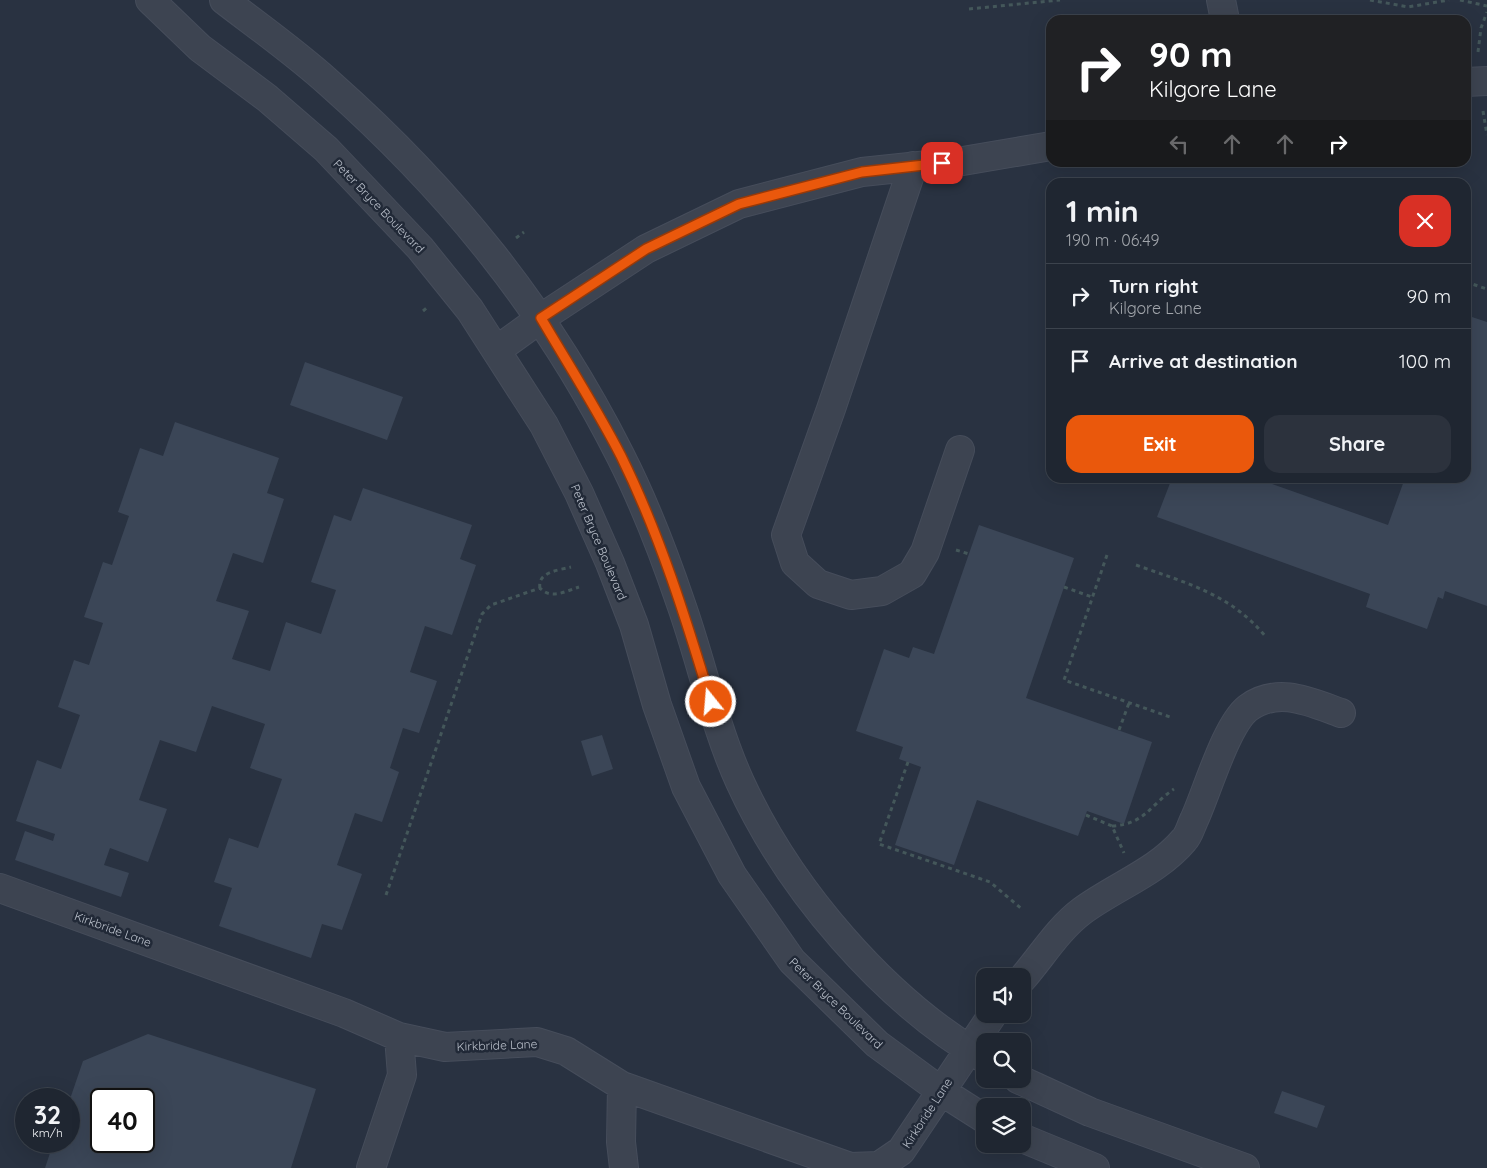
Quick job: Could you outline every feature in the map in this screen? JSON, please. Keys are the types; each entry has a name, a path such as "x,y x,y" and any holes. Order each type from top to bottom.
{"street":[{"name":"Peter Bryce Boulevard","path":"150,0 163,15 200,48 267,98 326,149 378,201 452,286 497,350 544,425 580,493 634,625 657,704 686,787 732,875 792,961 877,1044 941,1091 976,1113"},
{"path":"224,0 328,81 381,131 445,198 493,254 541,318 580,382 621,457 681,604 711,702 739,780 766,832 800,885 850,947 911,1005 976,1053"},
{"path":"1221,0 1224,15"},
{"path":"1471,82 1487,81"},
{"path":"497,350 541,318 646,249 739,204 862,172 957,162 1046,147"},
{"path":"913,166 786,535 795,563 818,584 851,595 882,591 912,574 925,552 960,450"},
{"path":"1031,968 1066,924 1102,896 1156,867 1186,839 1230,730 1247,708 1259,702 1284,696 1297,698 1341,713"},
{"name":"Kirkbride Lane","path":"0,888 344,1013 399,1037 445,1047 537,1042 566,1051 622,1086 850,1167 879,1166 901,1151 941,1091 976,1055"},
{"path":"371,1168 402,1075 399,1037"},
{"path":"1031,1085 1090,1112 1245,1168"},
{"path":"622,1086 621,1142 624,1168"},
{"path":"1031,1142 1095,1168"}],"path":[{"path":"969,8 1060,0"},
{"path":"1370,0 1408,7 1449,0"},
{"path":"1460,0 1487,6"},
{"path":"1471,284 1487,289"},
{"path":"956,550 969,554"},
{"path":"1107,555 1064,680 1173,718"},
{"path":"1136,565 1205,590 1228,602 1254,622 1266,637"},
{"path":"571,567 544,575 539,582 540,588 547,594 554,595 579,586"},
{"path":"386,895 482,614 491,605 540,588"},
{"path":"1064,588 1092,597"},
{"path":"1119,730 1129,703"},
{"path":"908,762 879,844 990,882 1023,910"},
{"path":"1086,815 1112,826 1128,825 1136,821 1163,796 1177,787"},
{"path":"1112,826 1126,858"}],"building":[{"path":"1471,317 1487,322 1487,606 1445,591 1443,599 1438,597 1427,629 1366,607 1370,594 1157,517 1170,483 1269,483 1388,525 1403,483 1471,483"},
{"path":"305,362 403,397 387,440 290,405"},
{"path":"175,422 279,458 267,493 284,499 263,563 233,553 216,601 249,611 232,659 270,671 286,622 321,634 336,590 311,582 334,515 351,521 363,488 472,525 460,559 476,565 452,635 425,626 410,672 437,681 419,733 403,728 390,768 399,772 382,822 355,813 337,865 362,874 342,930 322,924 311,958 219,926 232,888 214,882 229,838 258,848 282,779 250,768 265,724 212,706 196,752 160,740 139,800 167,809 148,862 110,848 104,865 129,873 121,897 15,860 25,831 53,841 55,834 16,821 37,760 61,769 80,715 58,707 74,660 89,665 103,623 84,617 103,562 112,565 129,516 118,512 140,448 163,456"},
{"path":"979,525 1074,558 1026,698 1152,742 1124,824 1087,811 1078,836 977,800 954,865 895,845 921,767 899,759 903,747 856,731 884,649 909,658 913,647 934,654"},
{"path":"602,735 613,769 592,776 581,741"},
{"path":"148,1034 316,1089 291,1168 45,1168 50,1153 80,1153 80,1088 74,1088 83,1061"},
{"path":"1282,1091 1325,1106 1317,1128 1274,1113"}],"route":[{"path":"711,702 681,604 621,457 580,382 541,318 646,249 739,204 862,172 942,163"}]}
